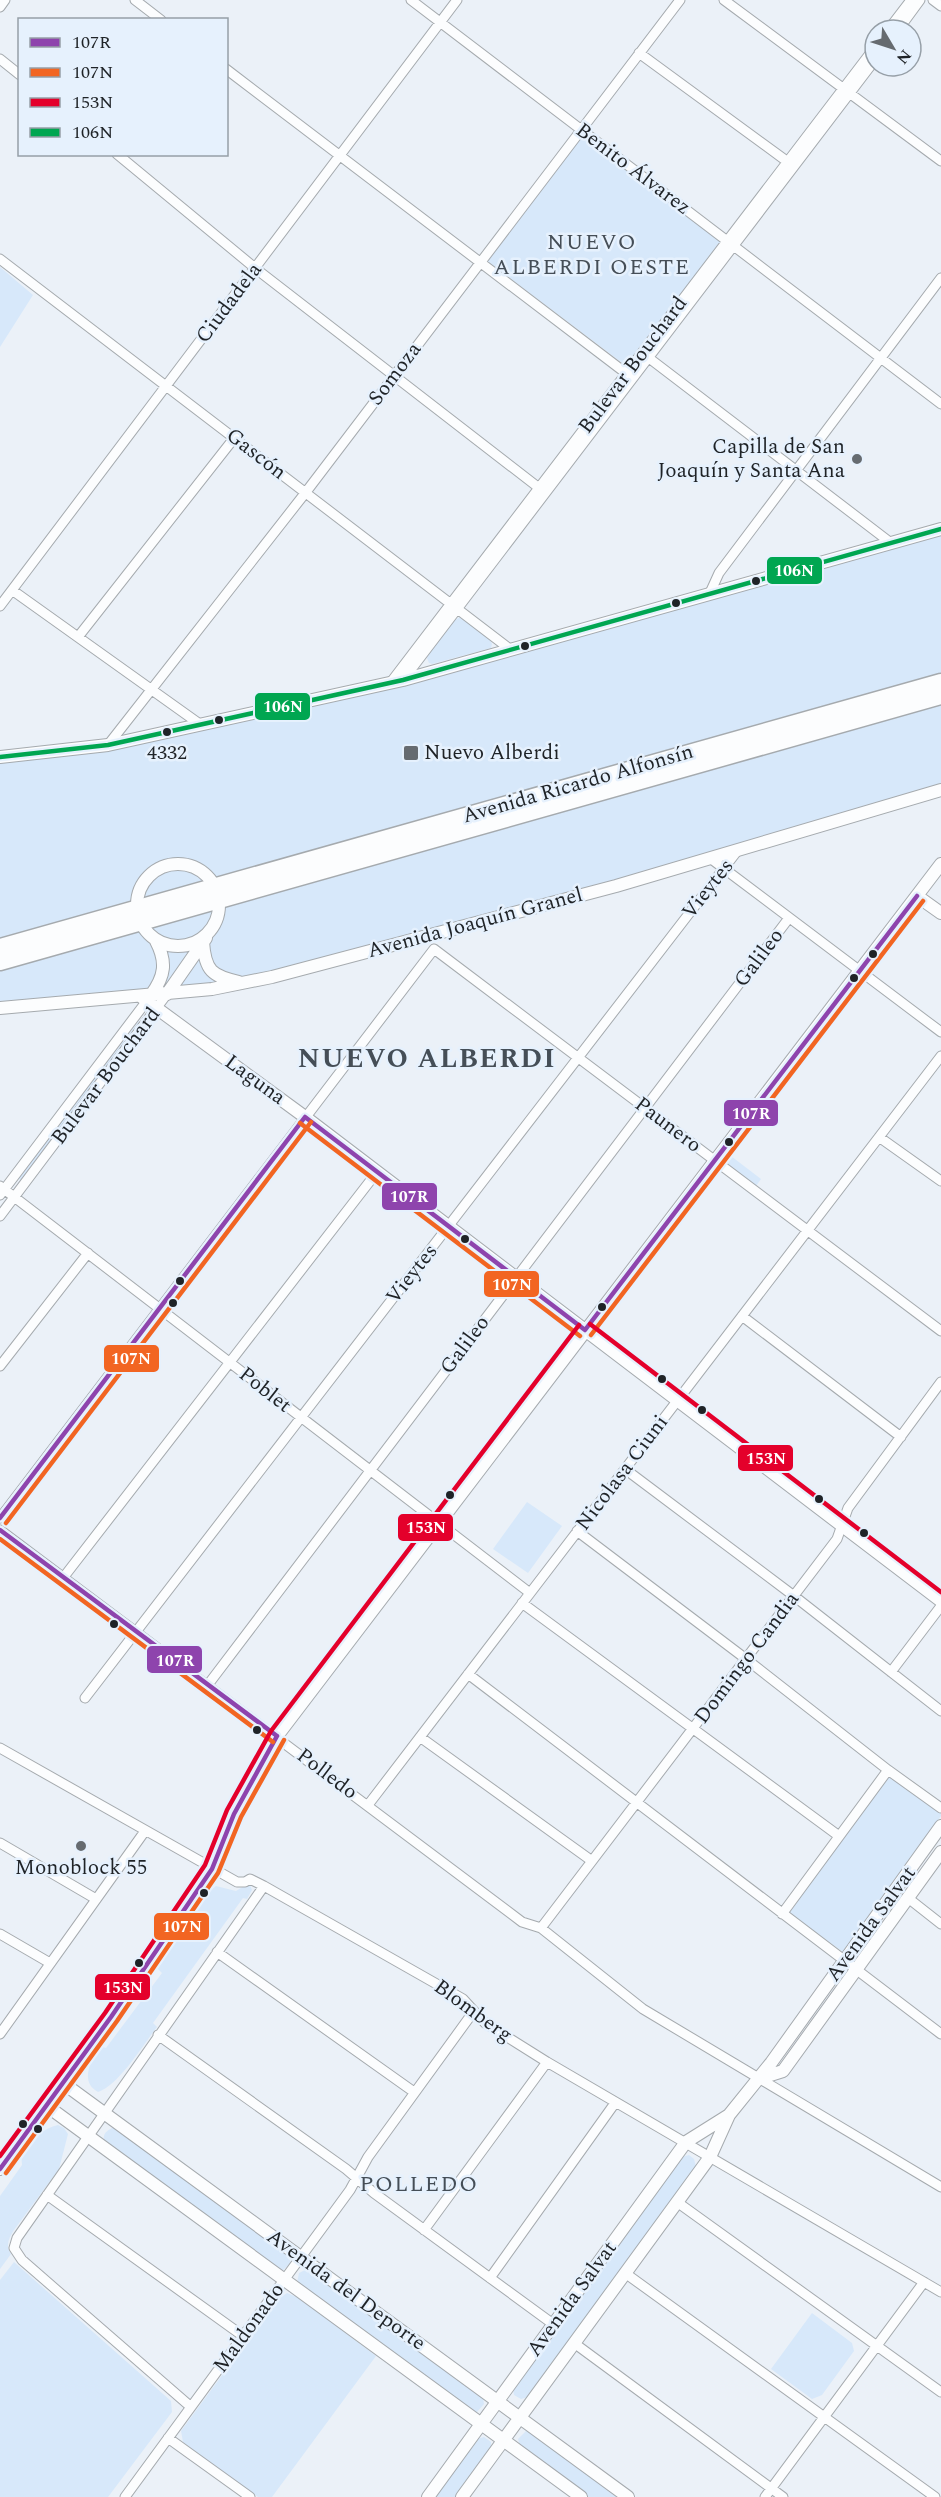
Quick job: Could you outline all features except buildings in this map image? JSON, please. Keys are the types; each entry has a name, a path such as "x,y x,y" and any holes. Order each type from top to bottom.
{"highway":[{"name":"Avenida Ricardo Alfonsín","path":"0,962 138,916 941,682"},
{"name":"Avenida Ricardo Alfonsín","path":"217,893 941,696"},
{"name":"Avenida Ricardo Alfonsín","path":"0,947 138,916"}],"street":[{"path":"0,7 5,0"},
{"path":"135,0 158,18"},
{"name":"Benito Álvarez","path":"411,0 941,404"},
{"name":"Ciudadela","path":"0,606 457,0"},
{"name":"Somoza","path":"108,745 306,492 680,0"},
{"path":"724,0 941,161"},
{"path":"897,18 911,0"},
{"path":"907,18 920,0"},
{"path":"933,0 941,6"},
{"path":"639,53 791,164"},
{"path":"0,59 18,73"},
{"name":"Bulevar Bouchard","path":"397,681 791,164 863,65"},
{"path":"228,71 629,376"},
{"name":"Bulevar Bouchard","path":"846,91 863,73"},
{"path":"119,156 255,268 542,490"},
{"name":"Gascón","path":"0,259 511,650"},
{"path":"709,595 719,573 941,278"},
{"path":"645,356 891,543"},
{"path":"78,637 235,437"},
{"path":"0,757 108,745 397,681 941,529"},
{"path":"12,590 201,725"},
{"name":"Avenida Joaquín Granel","path":"0,1008 149,1000 167,994 243,983 434,935 738,850 941,790"},
{"name":"Vieytes","path":"85,1698 738,850"},
{"path":"710,858 941,1032"},
{"path":"206,938 189,945 167,945 156,941 146,932 138,916 140,887 158,868 170,864 183,864 195,867 207,875 217,893 218,917 206,938 205,962 218,976 243,983"},
{"path":"0,2169 47,2106 212,1869 234,1814 277,1736 941,864"},
{"path":"918,896 941,913"},
{"name":"Galileo","path":"207,1686 789,918"},
{"path":"0,1518 434,949 434,935"},
{"name":"Bulevar Bouchard","path":"167,994 206,938"},
{"name":"Bulevar Bouchard","path":"0,1216 149,1000 164,974 162,953 156,941"},
{"name":"Paunero","path":"434,949 941,1332"},
{"name":"Bulevar Bouchard","path":"1,1190 149,1000"},
{"name":"Laguna","path":"149,1000 585,1330 941,1604"},
{"name":"Nicolasa Ciuni","path":"368,1805 941,1056"},
{"path":"879,1137 941,1181"},
{"path":"63,1578 377,1172"},
{"name":"Poblet","path":"1,1190 14,1197 88,1252 160,1310 530,1593"},
{"path":"0,1366 88,1252"},
{"path":"742,1316 901,1437"},
{"name":"Domingo Candia","path":"541,1928 837,1539 848,1508 941,1383"},
{"path":"625,1469 794,1596 941,1712"},
{"name":"Polledo","path":"0,1530 522,1922 541,1928 643,2009 941,2187"},
{"path":"577,1532 941,1808"},
{"path":"522,1603 839,1836"},
{"path":"891,1672 941,1604"},
{"path":"468,1674 941,2034"},
{"path":"420,1737 592,1861"},
{"name":"Blomberg","path":"0,1748 212,1869 237,1882 250,1879 264,1886 463,1999 484,2023 547,2062 941,2292"},
{"path":"782,1914 888,1770"},
{"name":"Avenida Salvat","path":"462,2497 710,2157 729,2115 758,2079 941,1826"},
{"path":"1,2030 145,1831"},
{"path":"0,1844 96,1899"},
{"name":"Avenida Salvat","path":"758,2079 783,2071 941,1852"},
{"path":"191,2407 22,2260 14,2248 17,2238 46,2195 264,1886"},
{"path":"908,1898 941,1924"},
{"path":"0,1934 50,1964"},
{"path":"217,1952 414,2092"},
{"name":"Maldonado","path":"125,2497 350,2190 368,2157 474,2011"},
{"path":"158,2035 554,2324"},
{"path":"424,2230 547,2062"},
{"name":"Avenida del Deporte","path":"63,2083 628,2497"},
{"path":"490,2278 615,2103"},
{"name":"Avenida del Deporte","path":"47,2106 581,2497"},
{"name":"Avenida Salvat","path":"428,2497 686,2142 729,2115"},
{"path":"46,2195 243,2336"},
{"path":"677,2202 941,2392"},
{"path":"626,2273 935,2497"},
{"path":"765,2497 924,2282"},
{"path":"574,2343 783,2497"},
{"path":"168,2438 250,2497"}],"shaded area":[{"path":"581,135 721,241 629,364 625,365 487,261"},
{"path":"0,267 33,295 0,347"},
{"path":"941,529 941,790 272,977 0,1008 0,757 108,745 403,680"},
{"path":"460,617 490,639 491,648 429,663 427,658 429,653 452,622"},
{"path":"139,1021 142,1023 22,1181 18,1178"},
{"path":"727,1153 761,1179 756,1186 722,1160"},
{"path":"527,1502 562,1526 528,1573 493,1549"},
{"path":"888,1776 941,1816 843,1952 789,1913"},
{"path":"249,1883 252,1890 247,1899 243,1898 153,2023 157,2027 138,2054 106,2088 98,2092 92,2088 88,2071 96,2045 106,2048 162,1973 156,1967 210,1891 216,1886 236,1891"},
{"path":"58,2125 68,2134 59,2169 12,2233 8,2245 11,2254 0,2269 0,2196 22,2165 21,2152 33,2139"},
{"path":"112,2128 117,2128 286,2251 291,2263 278,2271 104,2142 105,2134"},
{"path":"689,2155 694,2159 696,2167 528,2397 521,2399 514,2395 513,2389 681,2157"},
{"path":"14,2262 171,2401 172,2412 108,2497 0,2497 0,2280"},
{"path":"310,2270 483,2398 484,2404 477,2412 471,2412 297,2283 299,2273"},
{"path":"287,2293 299,2298 376,2356 272,2497 258,2497 183,2442 181,2431 278,2299"},
{"path":"812,2313 852,2343 854,2351 822,2395 812,2399 771,2369"},
{"path":"526,2431 532,2431 622,2497 587,2497 521,2449 518,2439"},
{"path":"484,2437 491,2442 491,2449 456,2497 434,2497 477,2439"}],"transit line":[{"name":"106N","path":"0,757 108,745 403,680 941,529"},
{"name":"107R","path":"585,1330 917,896"},
{"name":"107N","path":"591,1335 923,901"},
{"name":"107R","path":"305,1117 585,1330"},
{"name":"107R","path":"0,1518 305,1117"},
{"name":"107N","path":"6,1523 311,1122"},
{"name":"107N","path":"300,1123 580,1336"},
{"name":"153N","path":"590,1324 941,1592"},
{"name":"153N","path":"0,2156 105,2013 205,1865 227,1810 271,1731 579,1325"},
{"name":"107R","path":"0,1530 277,1736"},
{"name":"107N","path":"0,1539 273,1742"},
{"name":"107R","path":"0,2169 111,2017 212,1869 234,1814 277,1736"},
{"name":"107N","path":"6,2173 117,2021 218,1873 241,1817 284,1740"}],"place":[{"name":"Capilla de San Joaquín y Santa Ana","path":"857,459"},
{"name":"4332","path":"167,732"},
{"name":"Nuevo Alberdi","path":"411,753"},
{"name":"Monoblock 55","path":"81,1846"}],"district":[{"name":"NUEVO ALBERDI OESTE","path":"592,254"},
{"name":"NUEVO ALBERDI","path":"427,1059"},
{"name":"POLLEDO","path":"419,2184"}]}
